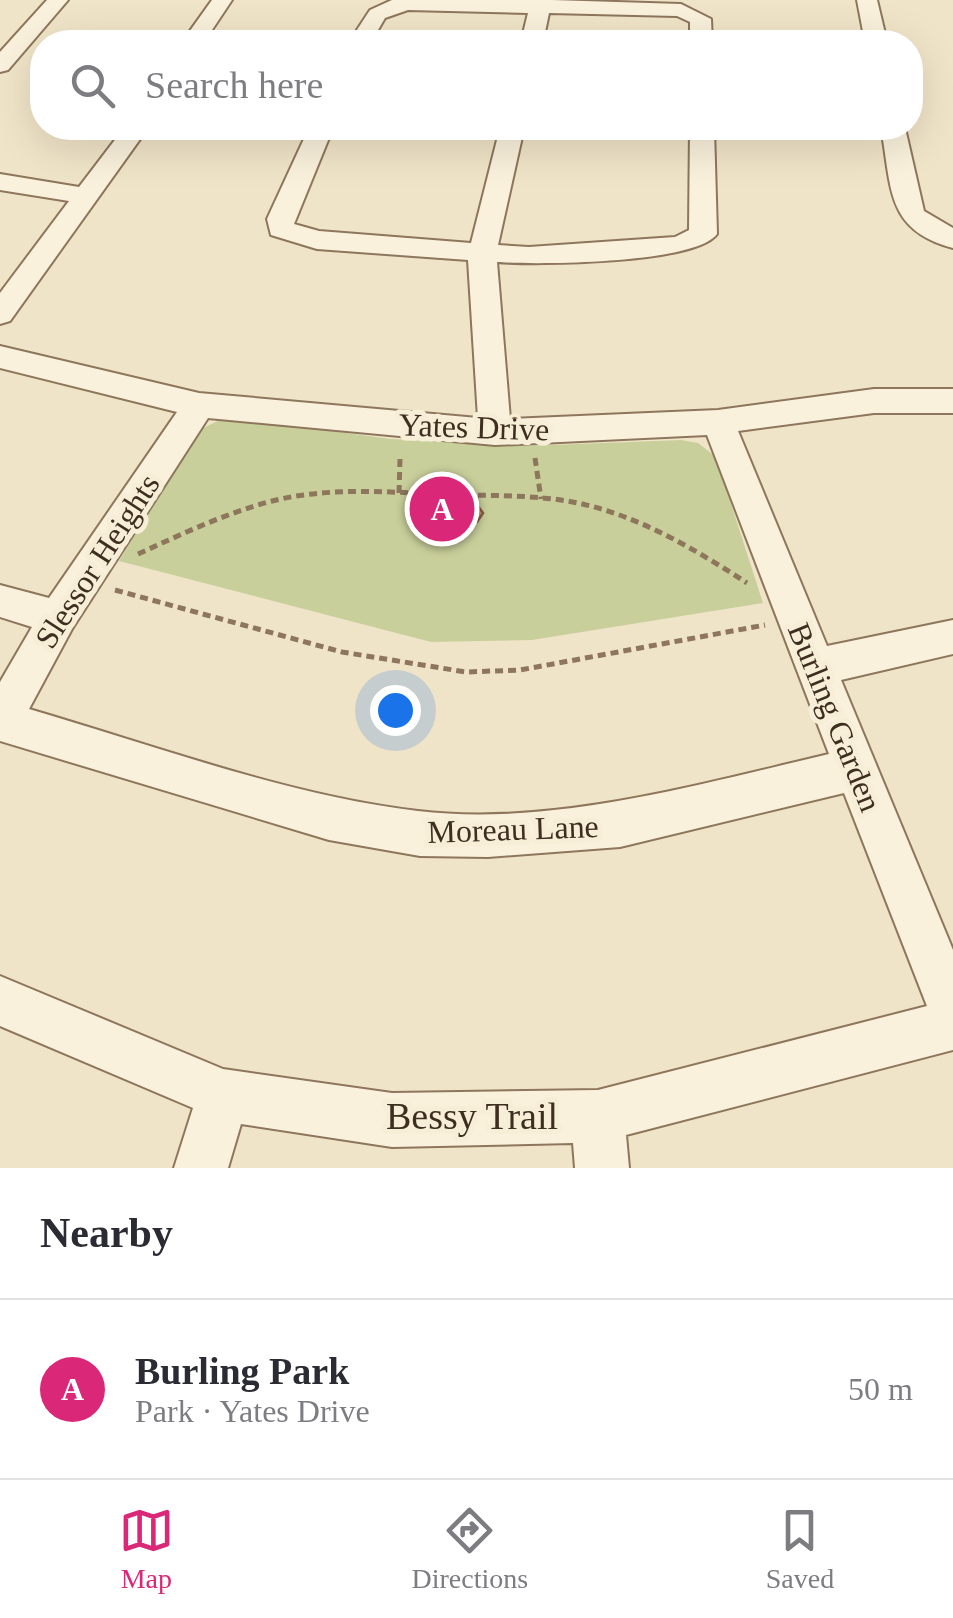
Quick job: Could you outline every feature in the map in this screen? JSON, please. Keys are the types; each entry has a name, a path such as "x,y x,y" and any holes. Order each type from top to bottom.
{"street":[{"path":"31,30 58,0"},
{"path":"201,30 222,0"},
{"path":"867,0 873,30"},
{"path":"535,30 541,3"},
{"path":"366,30 371,18 392,4 541,3 681,10 700,19 700,30"},
{"path":"0,65 30,31"},
{"path":"0,314 128,140"},
{"path":"316,140 280,218 280,229 316,240 529,256 680,244 703,234 702,140"},
{"path":"495,432 482,255 509,140"},
{"path":"896,140 911,214 920,223 953,239"},
{"path":"0,182 89,197"},
{"name":"Yates Drive","path":"0,357 198,405 495,432 718,422 874,401 953,401"},
{"name":"Slessor Heights","path":"0,720 58,617 198,405"},
{"name":"Burling Garden","path":"718,422 953,1010"},
{"path":"0,601 58,617"},
{"path":"816,667 953,636"},
{"name":"Moreau Lane","path":"0,720 329,818 420,834 488,835 620,825 855,769"},
{"name":"Bessy Trail","path":"0,1001 223,1095 392,1120 598,1116 953,1025"},
{"path":"201,1168 223,1095"},
{"path":"598,1116 602,1168"}],"path":[{"path":"530,432 541,499"},
{"path":"399,492 400,459"},
{"path":"85,577 242,511 293,496 399,492 541,499 564,501 618,518 684,545 795,616"},
{"path":"85,577 120,592 342,652 466,672 520,670 758,627 795,616"}],"green space":[{"path":"226,417 391,439 524,446 681,440 698,443 716,457 763,603 532,640 431,642 119,561 199,430"}],"building":[{"path":"464,505 477,505 483,513 477,522 464,523 458,513"}],"place":[{"name":"Burling Park","path":"442,509"}]}
